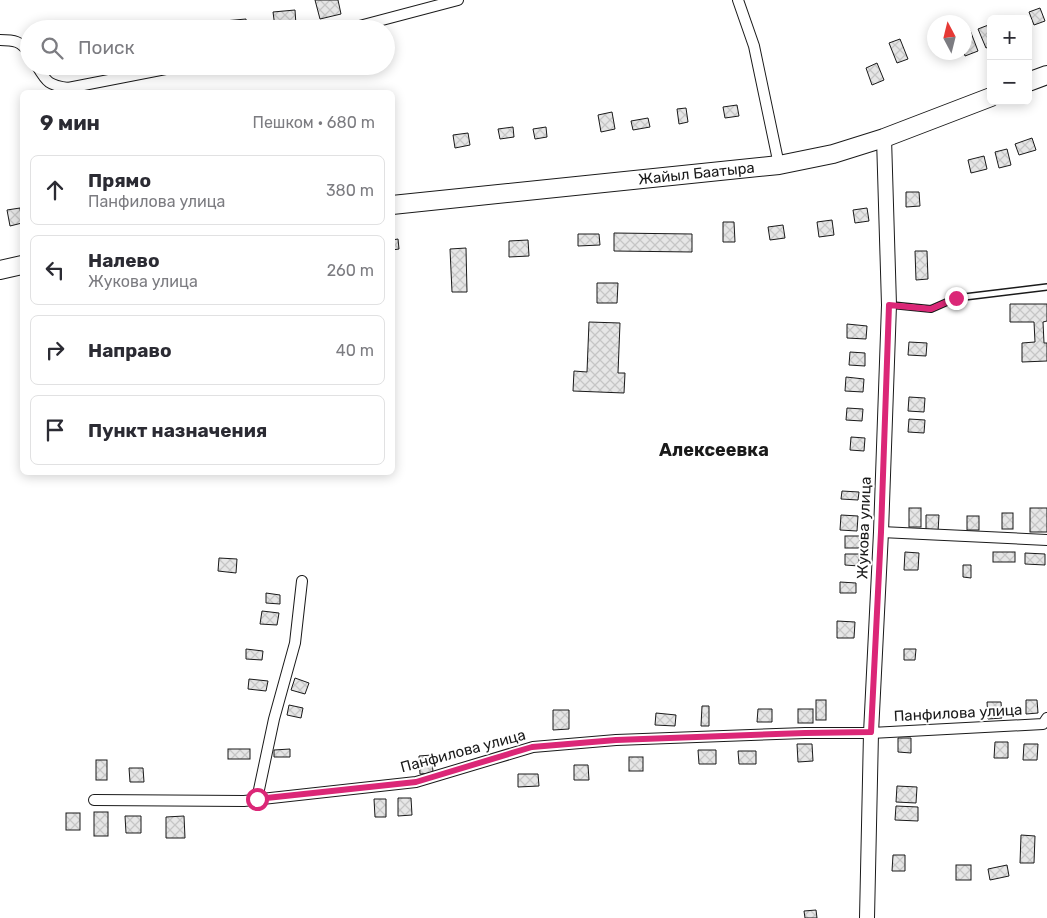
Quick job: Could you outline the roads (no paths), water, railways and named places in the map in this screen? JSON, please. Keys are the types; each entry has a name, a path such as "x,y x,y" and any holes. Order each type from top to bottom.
{"highway":[{"path":"1032,81 1047,75"},
{"name":"Жайыл Баатыра","path":"395,205 779,165 832,154 884,138 987,99"},
{"path":"0,270 20,265"}],"street":[{"path":"382,20 458,0"},
{"path":"738,0 754,46 779,165"},
{"path":"0,40 13,40 20,44"},
{"path":"42,75 52,86 68,88 135,75"},
{"name":"Жукова улица","path":"867,918 871,732 881,532 889,305 884,138"},
{"path":"881,532 1047,540"},
{"path":"257,799 274,719 295,643 302,581"},
{"name":"Панфилова улица","path":"94,800 244,801 416,782 532,747 616,740 871,732 1043,724 1047,718"}],"lane":[{"path":"889,305 931,309 956,298 1047,287"}],"district":[{"name":"Алексеевка","path":"714,450"}]}
